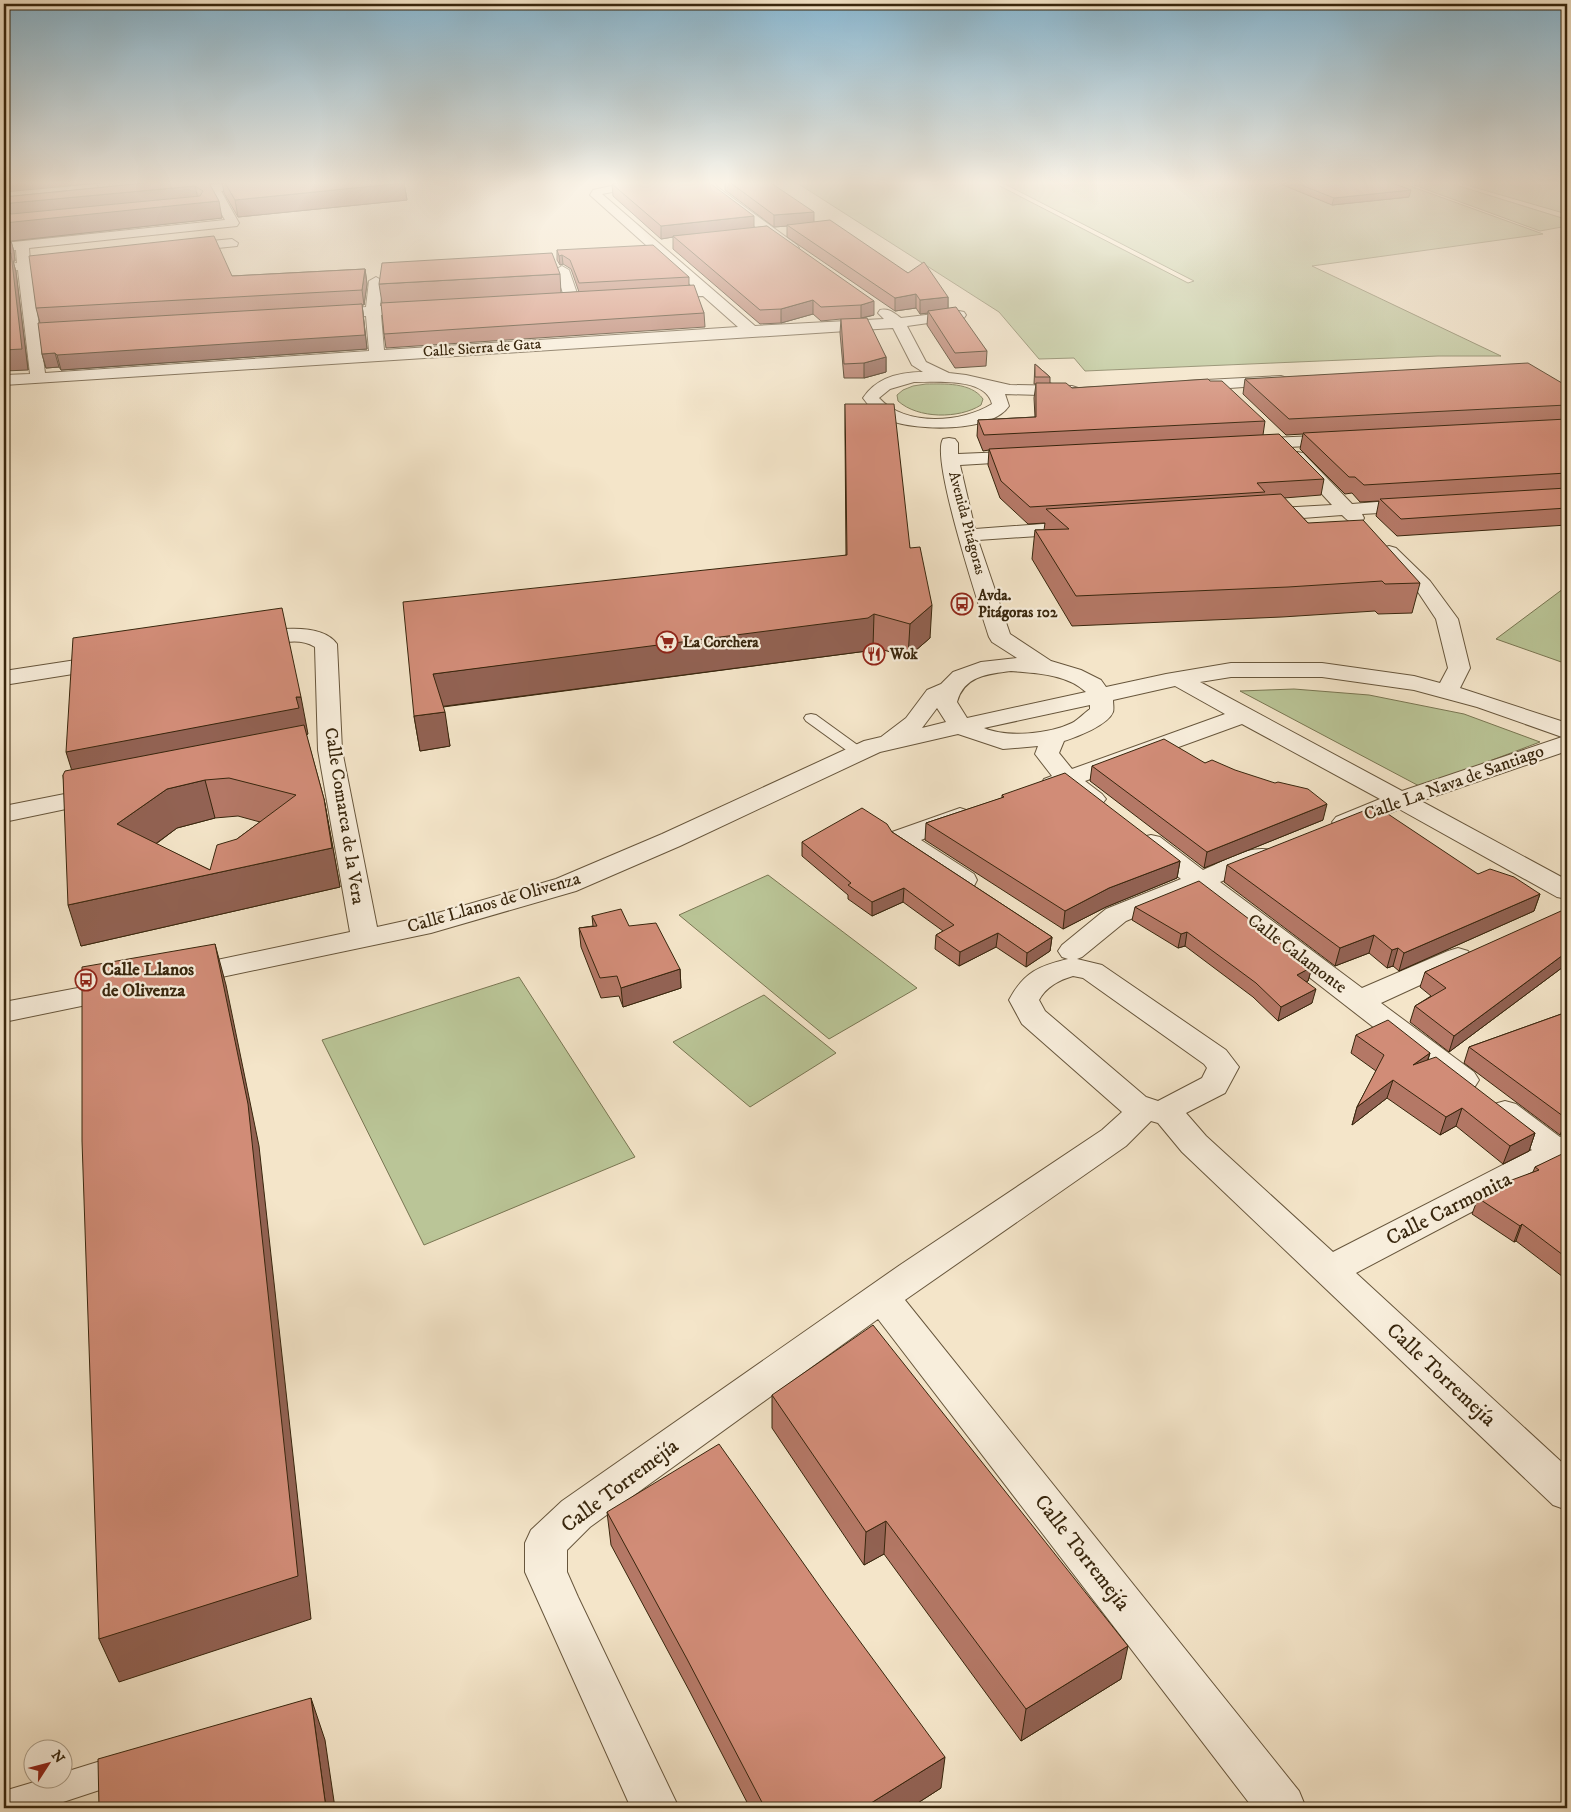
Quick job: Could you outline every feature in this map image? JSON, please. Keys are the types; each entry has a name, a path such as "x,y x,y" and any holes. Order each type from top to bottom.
{"street":[{"path":"4,268 20,266"},
{"path":"24,266 38,378"},
{"path":"676,266 705,292 752,330"},
{"path":"553,301 577,299 562,270"},
{"path":"376,281 374,311 378,355"},
{"path":"648,295 705,292"},
{"path":"313,315 434,308"},
{"path":"877,308 898,323 920,365 945,377"},
{"name":"Calle Sierra de Gata","path":"4,380 752,330 898,323 959,315"},
{"path":"31,331 87,328"},
{"path":"902,379 920,365"},
{"path":"1054,392 1001,406 992,414 975,420 948,437 929,426 882,410 876,406 871,398 875,390 902,379 945,377 1010,390 1054,392 1091,390"},
{"path":"1176,386 1298,380"},
{"path":"981,384 998,394 1001,398 1001,406"},
{"path":"1219,384 1237,401"},
{"path":"908,420 938,423 975,420"},
{"path":"1264,425 1423,585 1447,619 1459,668 1447,691"},
{"name":"Avenida Pitágoras","path":"948,437 950,460 967,535 1000,638"},
{"path":"1229,446 1359,438"},
{"path":"950,460 1044,455"},
{"path":"1247,516 1433,504"},
{"path":"967,535 1098,526"},
{"name":"Calle Comarca de la Vera","path":"230,644 297,636 317,637 326,644 321,752 364,938"},
{"path":"949,688 946,702 961,727 1003,742 1050,745 1094,720 1102,711 1102,696 1093,685 1073,674 1035,661 1000,638 987,654 981,669"},
{"path":"4,678 131,659"},
{"path":"887,743 914,723 935,695 949,688 962,677 981,669 1011,664 1048,667"},
{"name":"Calle Llanos de Olivenza","path":"4,1012 431,924 566,885 671,840 872,746 1178,679 1231,670 1322,670 1414,683 1447,691 1567,731"},
{"path":"1178,679 1400,800 1563,905"},
{"path":"1030,792 1244,715"},
{"name":"Calle La Nava de Santiago","path":"1324,831 1400,800 1567,743"},
{"name":"Calle Calamonte","path":"1050,745 1067,779 1359,1001 1564,1153"},
{"path":"4,814 120,792"},
{"path":"982,892 901,838 984,808"},
{"path":"1067,953 1215,1057 1223,1068 1214,1085 1156,1109 1135,1104 1033,1017 1024,1000 1030,986 1054,971 1067,953 1116,915 1280,848"},
{"path":"1359,1001 1485,945"},
{"name":"Calle Torremejía","path":"656,1808 561,1608 546,1572 546,1543 576,1514 882,1298 1156,1109 1567,1492"},
{"name":"Calle Carmonita","path":"1330,1270 1564,1153"},
{"name":"Calle Torremejía","path":"882,1298 1282,1808"}],"lane":[{"path":"811,718 858,752"},
{"path":"4,1806 147,1762"}],"green space":[{"path":"926,266 1154,266 1188,283 1194,281 1164,266 1315,266 1312,266 1501,356 1438,356 1085,371 1074,358 1039,359 999,312"},
{"path":"926,384 957,385 972,389 983,399 981,405 972,410 950,415 927,414 906,407 898,401 897,395 903,390"},
{"path":"1567,586 1567,664 1496,639"},
{"path":"1294,689 1369,695 1464,714 1540,742 1421,787 1240,691"},
{"path":"768,875 917,988 829,1039 679,915"},
{"path":"519,977 635,1157 424,1245 322,1040"},
{"path":"764,995 836,1053 750,1107 673,1042"}],"building":[{"path":"4,266 12,266 22,349 4,350"},
{"path":"30,266 227,266 232,276 365,269 362,290 36,308"},
{"path":"382,266 557,266 560,274 379,284"},
{"path":"572,266 676,266 689,277 579,283"},
{"path":"708,266 823,266 874,301 861,305 821,307 813,300 781,309 760,310"},
{"path":"847,266 897,266 908,273 919,266 926,266 948,297 920,300 916,294 895,298"},
{"path":"694,285 704,313 384,334 381,303"},
{"path":"362,304 365,335 57,355 55,353 42,354 38,323"},
{"path":"956,307 987,351 955,353 928,311"},
{"path":"867,318 886,357 864,363 844,364 841,319"},
{"path":"1528,363 1567,386 1567,405 1289,419 1245,379"},
{"path":"1035,364 1050,377 1035,377"},
{"path":"1208,379 1210,381 1222,381 1265,421 984,435 978,420 1036,417 1036,383 1066,383 1072,388"},
{"path":"845,404 894,404 910,548 920,547 932,605 910,624 874,614 868,618 433,674 445,712 414,716 403,602 847,555"},
{"path":"1567,419 1567,473 1364,485 1355,477 1349,477 1303,433"},
{"path":"1279,434 1324,479 1257,483 1265,492 1030,507 1001,481 989,449"},
{"path":"1567,488 1567,508 1401,519 1380,499"},
{"path":"1281,494 1308,523 1363,520 1420,583 1385,584 1382,581 1076,596 1035,530 1069,529 1046,509"},
{"path":"282,608 301,697 296,697 299,708 66,752 73,638"},
{"path":"304,725 324,799 332,848 68,905 63,775 65,771","holes":["229,778 296,795 237,839 217,845 210,870 117,824 167,789 205,780"]},
{"path":"1164,739 1205,763 1212,760 1235,770 1275,783 1278,782 1308,789 1327,804 1207,852 1092,766"},
{"path":"1065,773 1180,861 1109,888 1065,911 926,823 1004,797 1002,795"},
{"path":"1376,806 1478,874 1490,869 1514,877 1540,894 1404,953 1398,948 1392,950 1374,935 1340,948 1227,865"},
{"path":"862,808 887,824 892,832 1052,937 1027,953 998,933 960,952 936,935 954,925 904,888 872,902 848,885 851,883 802,842"},
{"path":"1199,881 1312,967 1297,975 1316,989 1281,1007 1256,983 1187,932 1181,934 1135,907"},
{"path":"621,909 629,926 656,923 680,969 621,988 617,976 600,978 579,928 597,926 592,916"},
{"path":"1561,911 1567,911 1567,952 1454,1036 1415,1006 1446,988 1425,972"},
{"path":"215,944 248,1104 298,1576 99,1639 82,1141 82,967"},
{"path":"1567,1012 1567,1119 1469,1047"},
{"path":"1388,1020 1430,1053 1413,1065 1436,1057 1535,1133 1510,1146 1462,1108 1446,1117 1393,1080 1357,1107 1384,1055 1356,1035"},
{"path":"1562,1154 1567,1155 1567,1258 1522,1224 1520,1226 1478,1198 1509,1181 1539,1170 1535,1167"},
{"path":"873,1325 1128,1646 1026,1709 886,1521 866,1532 772,1395"},
{"path":"719,1444 828,1598 945,1757 863,1808 765,1808 607,1512"},
{"path":"311,1698 326,1808 99,1808 98,1759"}],"place":[{"name":"Avda. Pitágoras 102","path":"962,604"},
{"name":"La Corchera","path":"667,642"},
{"name":"Wok","path":"874,654"},
{"name":"Calle Llanos de Olivenza","path":"86,980"}]}
